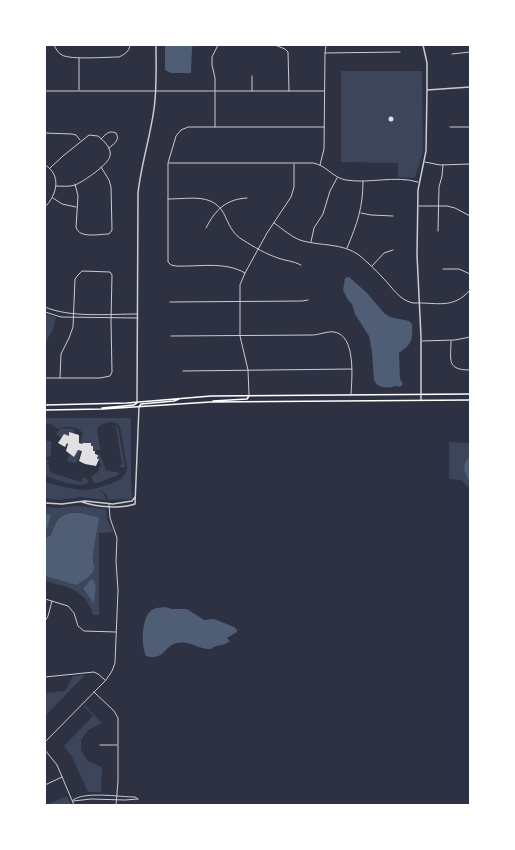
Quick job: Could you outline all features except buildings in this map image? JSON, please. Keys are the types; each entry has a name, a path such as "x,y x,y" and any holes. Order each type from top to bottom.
{"main road":[{"path":"45,405 102,404 211,396 470,394"},
{"path":"210,402 218,400 248,399 249,396"},
{"path":"139,407 141,404 181,399"},
{"path":"45,410 99,409 210,402 470,400"},
{"path":"99,409 134,405 137,402"}],"street":[{"path":"54,45 62,55 79,57 119,57 125,54 130,45"},
{"path":"137,402 138,193 153,116 156,92 156,45"},
{"path":"215,127 215,78 212,57 218,45"},
{"path":"275,45 288,52 290,92"},
{"path":"320,165 324,152 326,45"},
{"path":"421,400 421,341 417,273 417,206 418,182 426,151 427,63 423,45"},
{"path":"325,53 400,52"},
{"path":"452,54 470,52"},
{"path":"79,57 79,92"},
{"path":"252,76 252,92"},
{"path":"427,90 470,87"},
{"path":"45,92 324,91"},
{"path":"245,273 228,267 171,265 168,262 168,163 176,136 180,130 188,127 324,127"},
{"path":"450,127 470,127"},
{"path":"101,138 109,132 116,133 118,140 109,148"},
{"path":"45,133 72,134 76,135 80,141"},
{"path":"50,168 86,136 98,136 109,148 109,159 86,178 75,184 56,186"},
{"path":"424,162 443,165 470,164"},
{"path":"168,163 313,163 320,165 337,177 348,180 405,180 418,182"},
{"path":"249,396 248,370 240,336 240,285 258,249 292,197 294,187 294,163"},
{"path":"45,165 50,168 55,175 56,186 53,198 45,206"},
{"path":"438,231 439,187 443,165"},
{"path":"75,184 78,196 76,227 80,233 111,233 111,187 109,180 101,167"},
{"path":"311,242 314,228 323,214 330,191 337,177"},
{"path":"347,248 363,202 363,180"},
{"path":"53,198 62,204 77,207"},
{"path":"206,228 220,207 233,200 247,198"},
{"path":"167,199 206,199 214,202 220,207 235,234 241,239 277,258 296,262 302,266"},
{"path":"417,206 455,208 470,216"},
{"path":"360,212 371,215 393,216"},
{"path":"274,223 298,239 347,248 358,254 401,298 410,302 445,304 454,303 470,290"},
{"path":"372,267 384,253 393,250"},
{"path":"443,269 461,269 470,274"},
{"path":"45,378 60,378 106,378 110,376 112,372 112,275 110,272 82,272 75,279 73,327 61,354 60,378"},
{"path":"170,302 308,300"},
{"path":"45,307 62,313 74,314 138,314"},
{"path":"45,312 61,317 138,318"},
{"path":"171,336 312,336 333,331 340,334 344,339 351,355 352,394"},
{"path":"421,341 451,341 470,336"},
{"path":"451,341 452,365 459,370 470,370"},
{"path":"183,371 352,370"},
{"path":"82,502 108,506 135,504 139,407"},
{"path":"45,503 58,504 87,501 108,503 131,501 134,500 136,495"},
{"path":"45,742 106,680 115,663 118,590 116,561 117,538 110,518 108,503"},
{"path":"45,599 64,604 70,608 74,613 77,625 84,631 116,632"},
{"path":"45,621 48,616 52,600"},
{"path":"45,677 94,672 106,680"},
{"path":"94,691 114,711 118,718 118,772 116,805"},
{"path":"100,745 117,745"},
{"path":"45,750 56,764 74,805"},
{"path":"45,785 62,777"},
{"path":"88,796 138,799 117,800 99,798 73,800 79,797 88,796"}],"shaded area":[{"path":"165,45 193,45 191,73 171,73 165,70"},
{"path":"341,71 422,71 423,151 415,178 398,177 398,163 341,162"},
{"path":"349,277 367,293 384,313 390,317 409,321 412,324 411,341 407,347 399,353 400,379 403,384 400,387 383,387 375,383 369,336 355,314 352,304 348,300 343,290 345,278"},
{"path":"45,314 56,317 53,330 47,339 45,348"},
{"path":"45,418 131,418 132,499 108,500 106,494 97,488 117,481 126,471 127,466 120,427 118,424 111,422 99,426 97,430 100,450 93,451 93,446 91,446 91,443 80,444 83,434 80,430 69,427 58,429 51,424 45,424"},
{"path":"114,426 118,427 125,466 124,468 120,467 122,464 116,427 113,427"},
{"path":"62,428 74,429 74,434 70,433 69,436 62,436 61,438 56,434"},
{"path":"45,441 51,441 51,456 46,457 46,460 50,460 45,465"},
{"path":"449,442 470,443 470,489 461,480 449,479"},
{"path":"78,450 81,451 76,463 67,461 70,454 74,456"},
{"path":"100,454 106,470 120,473 94,483 91,477 98,472 99,467 101,467 100,462 98,461 99,459 97,459 98,455"},
{"path":"470,457 470,481 466,475 464,465"},
{"path":"47,464 49,465 49,470 52,473 81,482 84,477 88,480 88,483 79,485 45,476 45,466"},
{"path":"45,482 84,490 97,488 104,494 106,499 81,497 60,500 45,498"},
{"path":"76,506 106,509 107,519 113,532 99,533 99,615 93,615 86,600 75,590 45,581 45,576 79,584 93,572 93,556 98,517 87,514 69,513 59,518 55,523 51,535 45,538 45,532 51,518 49,514 45,514 45,507 58,508","holes":["90,580 96,586 94,603 83,590"]},
{"path":"70,513 81,513 99,518 93,556 94,570 88,577 76,585 45,576 45,538 51,535 55,524 61,516"},
{"path":"45,514 49,514 51,516 45,532"},
{"path":"93,579 96,586 94,604 83,589 90,580"},
{"path":"165,607 172,609 187,609 204,620 214,619 234,627 237,632 227,638 230,641 227,643 215,646 211,649 182,642 169,647 160,655 152,657 146,656 143,645 143,632 146,619 148,614 154,609"},
{"path":"85,675 45,716 45,693 65,691 73,676"},
{"path":"85,705 102,723 88,730 81,740 81,750 88,761 102,767 101,792 88,792 71,755 64,746 93,716 84,706"},
{"path":"67,796 71,805 47,805"}]}
